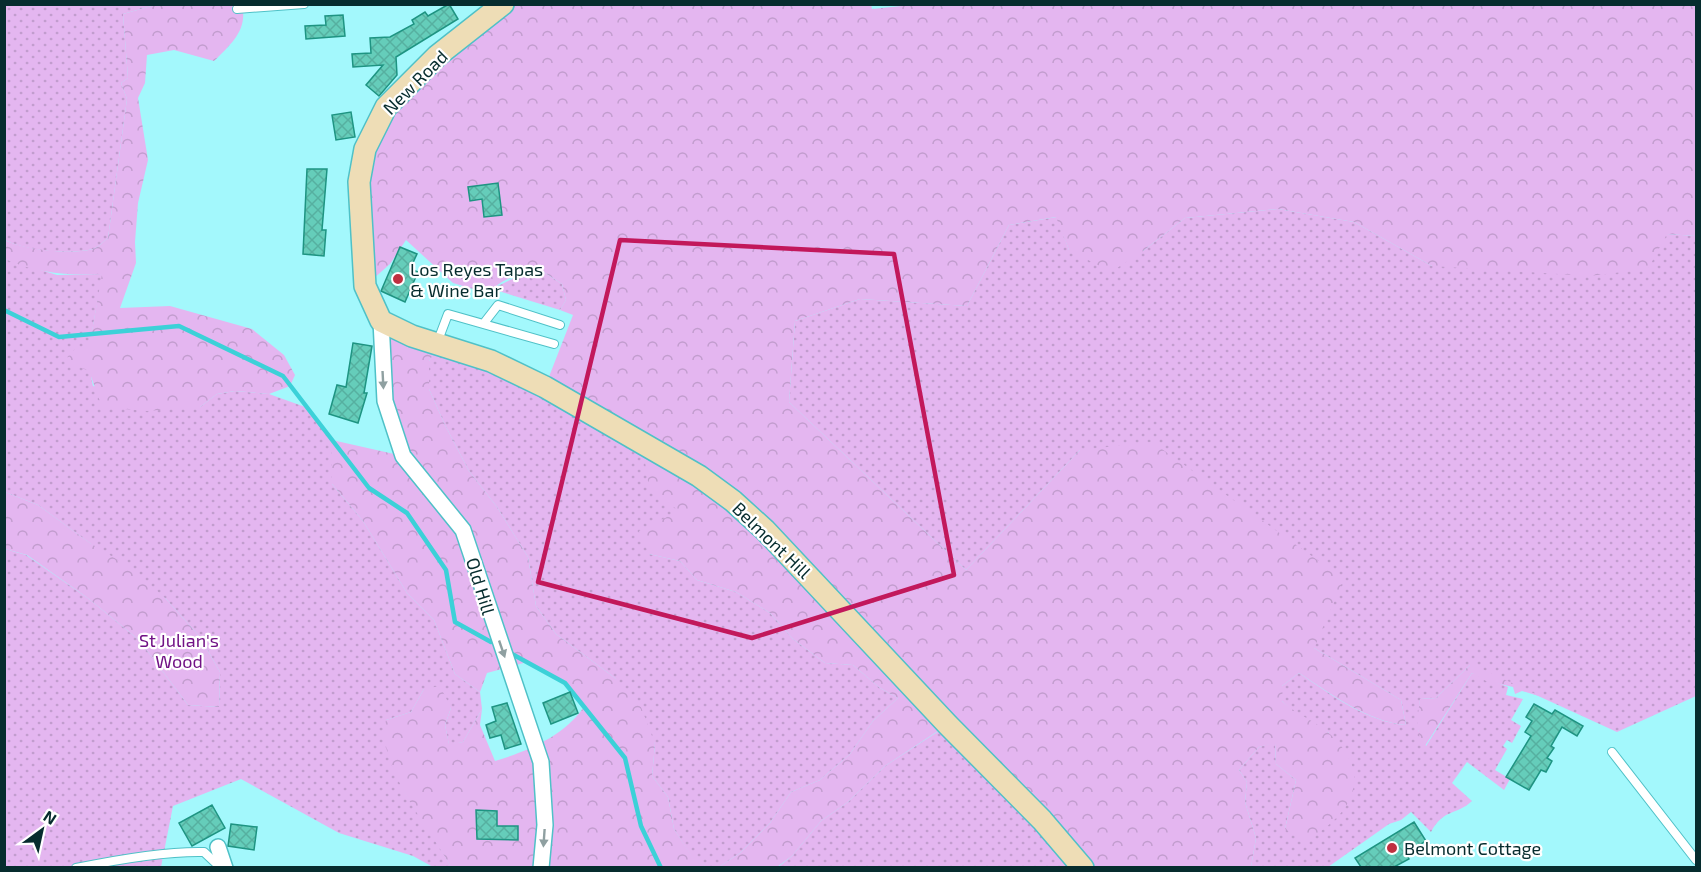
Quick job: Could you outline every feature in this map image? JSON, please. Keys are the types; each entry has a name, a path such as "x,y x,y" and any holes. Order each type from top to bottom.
{"main road":[{"name":"New Road","path":"381,321 365,286 359,182 365,149 386,107 437,56 502,4"},
{"name":"Belmont Hill","path":"381,321 437,345 491,361 545,387 647,444 733,501 765,530 1042,820 1083,867"}],"street":[{"name":"Old Hill","path":"381,321 385,401 403,456 463,530 541,762 545,825 542,867"},
{"path":"218,847 223,867"}],"lane":[{"path":"237,9 304,4"},
{"path":"484,323 498,305 560,325"},
{"path":"437,345 448,314 554,344"},
{"path":"1612,752 1696,860"},
{"path":"76,867 120,859 192,852 204,852 223,867"}],"highlighted area":[{"path":"620,240 894,254 954,575 752,638 538,582"}],"green space":[{"path":"871,4 872,9 921,4 1696,5 1696,236 1667,234 1648,269 1589,276 1432,266 1354,222 1278,209 1185,218 1143,251 1111,272 1069,250 1056,217 1009,225 967,306 860,299 795,321 789,402 966,570 1080,450 1152,442 1344,579 1314,648 1401,700 1406,725 1378,719 1364,713 1299,673 1282,686 1282,701 1326,730 1345,751 1352,766 1354,781 1352,795 1334,821 1303,842 1285,829 1296,780 1276,764 1275,743 1259,747 1239,770 1247,782 1245,802 1256,838 1251,867 1093,867 1042,820 947,725 885,766 848,802 821,821 792,856 777,867 719,867 740,853 770,823 791,792 820,780 850,754 873,721 898,698 880,688 853,665 825,663 793,639 770,613 736,592 697,580 680,561 649,554 639,531 679,511 649,488 645,462 647,444 545,387 573,315 560,310 566,300 562,284 536,267 504,281 490,294 453,283 406,240 390,264 365,286 360,215 386,107 503,5"},
{"path":"4,5 155,5 123,14 128,78 121,83 127,99 108,238 95,248 72,252 48,251 24,247 5,240"},
{"path":"155,5 242,5 243,22 237,36 214,61 174,50 147,55 145,83 138,98 148,160 138,203 136,263 120,308 170,306 252,329 284,355 295,375 290,386 269,394 235,391 217,394 200,407 147,411 102,407 89,371 65,361 75,349 89,348 102,274 52,272 17,264 5,259 4,240 36,249 72,252 95,248 108,238 127,99 121,83 128,78 123,14"},
{"path":"1278,209 1354,222 1432,266 1667,234 1696,236 1696,696 1617,732 1470,665 1436,698 1420,699 1418,730 1426,746 1472,673 1508,687 1506,695 1523,699 1511,720 1521,726 1512,743 1507,740 1503,746 1507,749 1495,770 1510,779 1504,790 1467,762 1452,783 1472,801 1466,806 1445,816 1431,832 1411,812 1401,820 1389,824 1328,867 1251,867 1256,838 1245,802 1247,782 1239,770 1259,747 1275,742 1276,764 1296,780 1285,829 1329,733 1297,715 1282,701 1282,686 1299,673 1363,713 1391,723 1406,725 1401,700 1314,648 1080,450 966,570 789,402 795,321 860,299 967,306 1009,225 1057,217 1069,250 1143,251 1185,218"},
{"path":"5,259 57,275 103,274 91,344 93,386 200,407 217,394 235,391 269,394 308,408 332,440 332,484 363,521 407,593 434,620 455,674 480,692 482,709 463,742 449,745 445,725 451,708 424,689 411,712 386,720 395,771 407,796 451,867 433,867 413,856 339,833 241,779 173,806 161,867 5,867 5,549 26,555 89,599 139,640 188,705 219,707 220,672 200,637 166,599 38,505 5,492"},
{"path":"536,267 562,284 566,300 560,310 492,289"},
{"path":"381,321 439,346 429,361 429,389 469,471 497,507 528,557 536,606 556,634 615,678 641,707 655,744 652,776 668,797 674,829 693,858 707,867 451,867 406,796 389,756 385,738 386,720 411,712 424,689 440,686 451,708 445,725 449,744 463,742 482,709 480,725 495,761 520,752 556,734 584,707 565,683 527,662 487,673 480,692 455,674 434,620 407,593 363,521 332,484 332,440 403,456 385,401"},
{"path":"439,346 647,444 680,511 649,554 680,561 697,580 736,592 770,613 793,639 825,663 853,665 880,688 898,698 873,721 850,754 820,780 791,792 770,823 740,853 719,867 707,867 693,859 674,829 668,797 652,776 655,744 615,678 556,634 536,606 528,557 497,507 469,471 429,389 429,361"},
{"name":"St Julian's Wood","path":"5,492 38,505 90,543 131,568 166,599 200,637 220,672 219,707 188,705 139,640 89,599 27,555 5,549"},
{"path":"1471,664 1542,697 1522,691 1515,694 1513,687 1486,681 1472,673 1425,746 1418,730 1420,699 1436,698"},
{"path":"948,725 1083,868 777,868 792,856 821,821 848,802 885,766"}],"building":[{"path":"449,4 458,19 396,57 397,75 379,96 366,85 383,65 353,67 352,54 371,53 370,38 390,37 414,24 412,20 425,12 428,16"},
{"path":"343,15 345,36 306,39 305,26 326,25 325,16"},
{"path":"351,112 355,137 336,140 332,115"},
{"path":"307,169 327,169 322,230 326,230 324,256 303,254"},
{"path":"498,183 502,215 484,217 482,199 470,201 468,187"},
{"path":"400,247 417,254 410,269 418,272 405,302 381,291"},
{"path":"353,343 372,346 364,393 367,393 358,423 329,414 337,385 346,387"},
{"path":"570,692 578,713 551,724 543,703"},
{"path":"507,703 521,744 505,749 501,735 490,738 486,725 496,721 492,707"},
{"path":"1534,704 1552,714 1555,710 1583,726 1577,736 1562,727 1551,746 1554,748 1547,758 1552,761 1546,772 1541,770 1529,790 1506,777 1531,736 1525,732 1532,721 1526,717"},
{"path":"212,805 225,828 192,846 179,823"},
{"path":"476,810 497,811 497,826 518,826 518,840 477,839"},
{"name":"Belmont Cottage","path":"1414,822 1426,841 1406,853 1409,859 1394,867 1361,867 1355,858"},
{"path":"231,824 257,827 254,850 228,846"}],"waterway":[{"path":"4,310 59,337 179,326 283,376 369,488 407,513 446,570 455,622 491,642"},
{"path":"512,654 565,683 625,758 641,826 661,868"}],"place":[{"name":"Los Reyes Tapas & Wine Bar","path":"398,279"},
{"name":"Belmont Cottage","path":"1392,848"}]}
